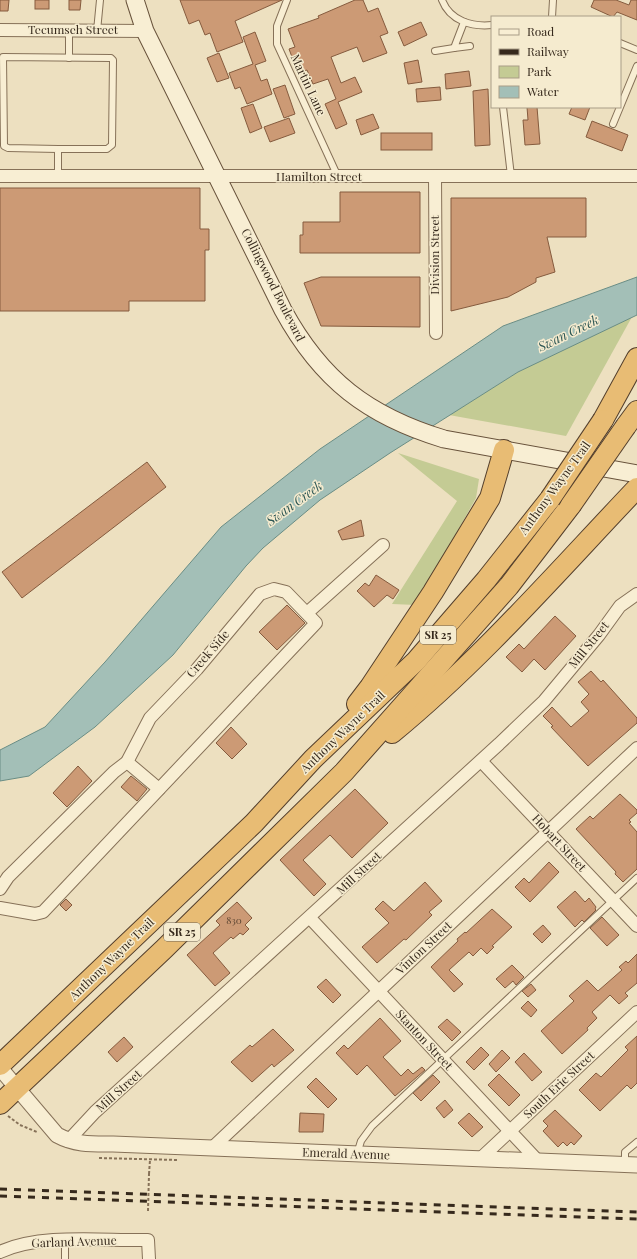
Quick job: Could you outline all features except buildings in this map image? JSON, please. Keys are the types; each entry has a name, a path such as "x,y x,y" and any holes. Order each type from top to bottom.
{"highway":[{"name":"Anthony Wayne Trail","path":"0,1067 254,823 314,759 416,662 486,580 550,499 603,420 637,358"},
{"name":"Anthony Wayne Trail","path":"2,1108 17,1088 164,949 344,772 510,586 571,505 632,418"},
{"path":"314,759 370,687 433,592 490,498 504,450"},
{"path":"344,772 411,717 487,646 637,488"}],"main road":[{"name":"Collingwood Boulevard","path":"135,0 145,31 219,177 283,310 300,340 332,377 359,400 394,421 444,439 637,474"}],"street":[{"name":"Tecumseh Street","path":"0,30 145,31"},
{"name":"Hamilton Street","path":"0,176 637,176"},
{"name":"Division Street","path":"435,176 436,333"},
{"path":"307,613 383,545"},
{"name":"Creek Side","path":"0,889 14,871 114,772 128,762 150,718 197,669 260,594 274,589 286,592 307,613 316,624 43,912 35,914 0,908"},
{"name":"Mill Street","path":"63,1138 95,1112 481,761 544,701 620,606 637,594"},
{"name":"Vinton Street","path":"212,1148 637,748"},
{"name":"Hobart Street","path":"481,761 637,926"},
{"path":"128,762 159,789"},
{"name":"Stanton Street","path":"310,918 538,1161"},
{"name":"South Erie Street","path":"480,1159 637,1012"},
{"path":"0,1067 17,1088 63,1138"},
{"name":"Emerald Avenue","path":"63,1138 85,1145 212,1148 631,1165"},
{"name":"Garland Avenue","path":"0,1252 28,1244 65,1240 148,1240 148,1259"}],"lane":[{"path":"97,31 100,0"},
{"name":"Martin Lane","path":"287,0 277,26 277,44 338,177"},
{"path":"442,0 450,13 464,22 482,26 491,25"},
{"path":"552,16 553,0"},
{"path":"454,48 464,22"},
{"path":"69,30 69,58"},
{"path":"621,43 637,50"},
{"path":"435,51 470,46"},
{"path":"1,57 113,60 112,146 107,149 8,148 2,146 1,57"},
{"path":"621,105 637,66"},
{"path":"503,108 511,176"},
{"path":"613,124 620,108"},
{"path":"58,149 58,176"},
{"path":"357,1154 361,1141 372,1126 637,878"},
{"path":"631,1165 625,1152 637,1142"},
{"path":"65,1240 66,1259"}],"path":[{"path":"2,1108 14,1122 38,1132"},
{"path":"148,1211 150,1160"}],"green space":[{"path":"633,315 566,436 449,415 518,372"},
{"path":"398,453 479,479 476,498 416,605 392,604 457,501"}],"water":[{"name":"Swan Creek","path":"637,277 637,315 518,372 390,453 320,500 263,548 246,566 173,655 95,727 29,776 0,781 0,750 45,727 105,662 221,527 320,449 503,326"}],"railway":[{"path":"0,1189 637,1212"},
{"path":"0,1196 637,1219"}]}
